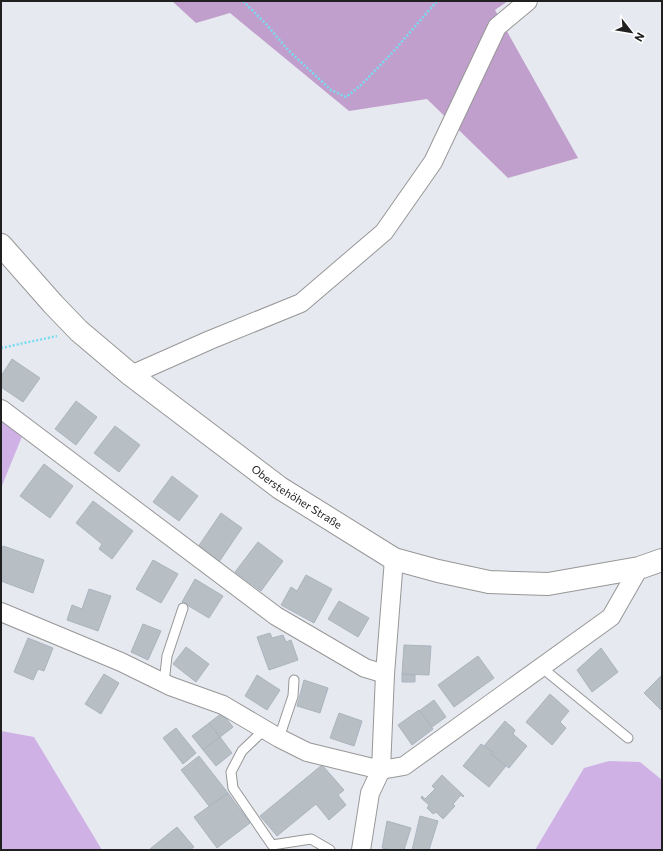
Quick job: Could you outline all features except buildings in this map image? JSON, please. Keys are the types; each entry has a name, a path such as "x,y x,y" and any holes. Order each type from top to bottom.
{"street":[{"path":"131,375 210,340 301,303 384,232 433,162 497,27 528,1"},
{"name":"Oberstehöher Straße","path":"1,245 52,304 79,331 131,375 280,488 394,558 438,571 488,582 548,584 639,568 662,560"},
{"path":"1,409 276,616 365,668 385,674"},
{"path":"361,850 370,794 381,770 385,674 394,558"},
{"path":"1,612 121,662 164,683 223,705 272,734 307,752 381,770 404,766 611,617 639,568"}],"lane":[{"path":"164,683 166,656 183,608"},
{"path":"541,667 628,738"},
{"path":"294,680 293,696 272,734 242,751 231,772 233,788 272,845 311,839 330,850"}],"path":[{"path":"243,1 267,25 288,50 331,90 346,96 362,85 437,1"},
{"path":"1,348 79,331"}],"shaded area":[{"path":"172,1 508,1 495,10 578,158 508,178 427,99 349,111 230,13 196,23"},
{"path":"1,418 23,434 1,488"},
{"path":"1,731 34,737 102,850 1,850"},
{"path":"609,761 640,762 662,780 662,850 535,850 584,768"}]}
